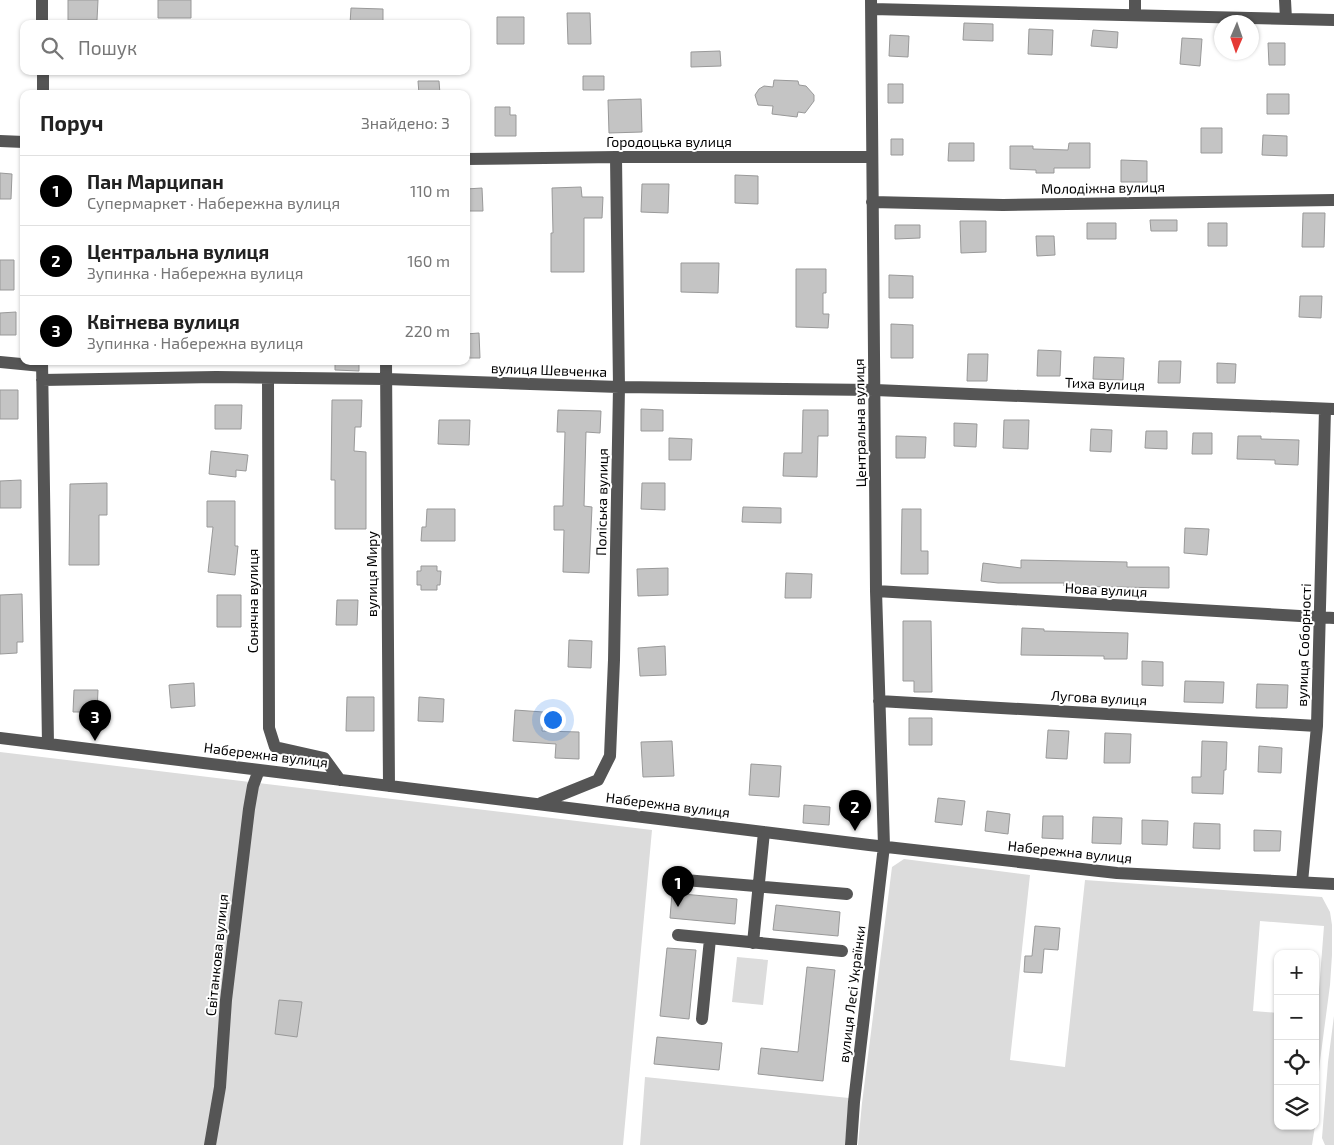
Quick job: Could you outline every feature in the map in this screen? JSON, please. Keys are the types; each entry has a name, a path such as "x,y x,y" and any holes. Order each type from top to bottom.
{"street":[{"path":"42,0 42,20"},
{"path":"1135,0 1135,15"},
{"path":"1286,0 1286,19"},
{"path":"871,5 1334,20"},
{"name":"Центральна вулиця","path":"871,5 876,592 884,846"},
{"path":"43,75 43,90"},
{"path":"0,141 20,142"},
{"name":"Поліська вулиця","path":"539,804 598,780 610,756 614,660 619,388 616,157"},
{"name":"Городоцька вулиця","path":"470,159 872,157"},
{"name":"Молодіжна вулиця","path":"872,202 1003,205 1334,200"},
{"path":"0,362 20,363"},
{"path":"42,365 48,744"},
{"name":"вулиця Миру","path":"386,365 389,786"},
{"name":"вулиця Шевченка","path":"42,380 216,377 386,379 619,388 875,390"},
{"name":"Сонячна вулиця","path":"268,378 268,728 275,747 324,758 340,780"},
{"name":"Тиха вулиця","path":"875,390 1330,409"},
{"name":"вулиця Соборності","path":"1302,882 1317,726 1330,409"},
{"name":"Нова вулиця","path":"876,592 1334,618"},
{"name":"Лугова вулиця","path":"879,701 1317,726"},
{"name":"Набережна вулиця","path":"0,738 764,832 1117,873 1334,884"},
{"name":"Світанкова вулиця","path":"210,1145 220,1087 226,1000 249,810 253,786 259,770"},
{"path":"753,943 764,832"},
{"name":"вулиця Лесі Українки","path":"851,1145 854,1102 884,846"},
{"path":"685,880 847,894"},
{"path":"678,935 842,951"},
{"path":"702,1019 710,939"}],"shaded area":[{"path":"0,752 652,830 623,1145 0,1145"},
{"path":"904,859 1030,875 1010,1060 1065,1067 1085,880 1322,897 1330,912 1332,955 1319,1072 1319,990 1324,926 1260,921 1253,1011 1274,1013 1274,1130 1314,1130 1312,1145 858,1145 892,867"},
{"path":"737,957 768,960 763,1005 732,1002"},
{"path":"1334,1016 1334,1145 1325,1145 1322,1138"},
{"path":"645,1077 849,1098 845,1145 640,1145"}],"building":[{"path":"68,0 98,0 97,20 68,20"},
{"path":"158,0 191,0 191,18 158,18"},
{"path":"351,8 383,9 383,20 350,20"},
{"path":"567,13 590,13 591,44 568,44"},
{"path":"497,17 524,17 524,44 497,44"},
{"path":"964,23 993,24 993,41 963,40"},
{"path":"1029,29 1053,30 1052,55 1028,54"},
{"path":"1093,30 1118,32 1117,48 1091,46"},
{"path":"890,35 909,36 908,57 889,56"},
{"path":"1182,38 1202,39 1200,66 1180,64"},
{"path":"1268,43 1285,43 1285,65 1269,65"},
{"path":"720,51 721,66 691,67 691,52"},
{"path":"583,76 604,76 604,90 583,90"},
{"path":"774,80 798,81 799,85 806,86 814,95 814,101 805,113 798,112 797,117 772,114 773,106 758,105 755,95 764,86 773,87"},
{"path":"418,81 439,81 440,90 419,90"},
{"path":"888,84 903,84 903,103 888,103"},
{"path":"1267,94 1289,94 1289,114 1267,114"},
{"path":"641,99 642,132 609,133 608,100"},
{"path":"495,107 510,107 510,115 516,115 516,136 495,136"},
{"path":"1201,128 1222,128 1222,153 1201,153"},
{"path":"1263,135 1287,136 1287,156 1262,155"},
{"path":"891,139 903,139 903,155 891,155"},
{"path":"949,143 974,143 974,161 948,161"},
{"path":"1069,143 1090,143 1090,168 1054,168 1054,173 1036,173 1036,170 1010,169 1010,146 1033,146 1033,149 1068,150"},
{"path":"1121,160 1147,161 1147,182 1121,182"},
{"path":"0,173 12,174 11,199 0,199"},
{"path":"735,175 758,176 758,204 735,203"},
{"path":"642,184 669,184 668,213 641,212"},
{"path":"581,187 582,197 603,197 602,218 584,218 584,272 551,272 551,233 553,233 552,188"},
{"path":"482,188 483,211 470,211 470,189"},
{"path":"1303,213 1325,213 1324,247 1302,247"},
{"path":"1150,220 1177,220 1177,231 1151,231"},
{"path":"960,221 986,221 986,252 961,253"},
{"path":"1087,223 1116,223 1116,239 1087,239"},
{"path":"1208,223 1227,223 1227,246 1208,246"},
{"path":"895,225 920,225 920,238 895,239"},
{"path":"1036,236 1054,236 1055,255 1037,256"},
{"path":"0,260 14,260 14,290 0,290"},
{"path":"681,263 719,263 718,293 681,292"},
{"path":"796,269 826,269 826,293 823,293 823,314 829,314 828,328 796,327"},
{"path":"889,275 913,276 913,298 889,298"},
{"path":"1300,296 1322,296 1321,318 1299,317"},
{"path":"16,312 16,335 0,335 0,313"},
{"path":"891,324 913,325 913,358 891,358"},
{"path":"479,333 480,358 470,358 470,334"},
{"path":"1038,350 1061,351 1060,376 1037,376"},
{"path":"968,354 988,354 987,381 967,381"},
{"path":"1094,357 1124,358 1123,380 1093,379"},
{"path":"1159,361 1181,361 1180,383 1158,383"},
{"path":"1217,363 1236,364 1235,383 1217,383"},
{"path":"335,365 359,365 359,371 335,370"},
{"path":"0,390 18,390 18,419 0,419"},
{"path":"332,400 362,400 361,427 355,427 354,451 366,452 366,529 335,529 335,480 331,480"},
{"path":"215,405 242,405 241,429 215,429"},
{"path":"641,409 663,410 663,431 641,431"},
{"path":"558,410 601,411 600,433 586,432 584,506 592,507 589,573 563,572 564,530 554,530 554,506 563,506 565,432 557,432"},
{"path":"803,410 828,410 828,436 818,436 817,477 783,476 784,453 802,453"},
{"path":"439,420 470,420 469,445 438,444"},
{"path":"1004,420 1029,420 1028,449 1003,448"},
{"path":"954,423 977,424 976,447 954,446"},
{"path":"1091,429 1112,430 1111,452 1090,451"},
{"path":"1146,431 1167,431 1167,449 1145,448"},
{"path":"1193,433 1212,433 1212,454 1192,454"},
{"path":"896,436 926,437 925,458 896,458"},
{"path":"1238,436 1261,436 1261,439 1299,440 1298,465 1275,464 1275,460 1237,459"},
{"path":"669,438 692,439 691,460 669,460"},
{"path":"211,451 248,455 246,471 236,470 236,477 209,474"},
{"path":"21,480 21,508 0,508 0,481"},
{"path":"107,483 107,515 99,515 99,565 69,565 70,484"},
{"path":"642,483 665,483 665,510 641,509"},
{"path":"207,501 235,501 235,546 238,546 235,575 208,572 213,527 207,527"},
{"path":"743,507 781,508 781,523 742,522"},
{"path":"427,509 455,509 455,541 421,541 422,527 426,527"},
{"path":"902,509 921,509 921,551 928,551 928,574 901,574"},
{"path":"1185,528 1209,529 1207,555 1184,553"},
{"path":"1021,560 1127,562 1127,567 1169,567 1169,588 1064,586 1064,583 998,583 981,581 983,563 1021,568"},
{"path":"421,566 437,566 437,571 441,571 440,585 437,585 437,590 421,590 421,585 417,585 417,571 421,571"},
{"path":"668,568 668,595 638,596 637,569"},
{"path":"786,573 812,574 811,598 785,598"},
{"path":"22,594 23,642 17,642 17,653 0,654 0,595"},
{"path":"217,595 241,595 241,627 217,627"},
{"path":"337,600 358,600 357,625 336,625"},
{"path":"903,621 931,621 932,692 914,692 914,681 903,681"},
{"path":"1022,628 1044,629 1044,631 1128,633 1127,659 1104,659 1104,656 1021,655"},
{"path":"569,640 592,641 591,668 568,667"},
{"path":"665,646 666,675 640,676 638,648"},
{"path":"1142,661 1163,662 1163,686 1142,685"},
{"path":"1185,681 1224,682 1223,703 1184,702"},
{"path":"194,683 195,706 171,708 169,685"},
{"path":"1257,684 1288,685 1287,708 1256,708"},
{"path":"74,690 98,690 97,712 73,712"},
{"path":"347,697 374,697 374,731 346,731"},
{"path":"419,697 444,699 443,722 418,721"},
{"path":"515,710 543,712 542,731 579,732 579,759 555,758 556,744 513,741"},
{"path":"909,718 932,718 932,745 909,745"},
{"path":"1048,730 1069,731 1067,759 1046,758"},
{"path":"1105,733 1131,734 1130,763 1104,763"},
{"path":"672,741 674,776 643,777 641,742"},
{"path":"1202,741 1227,742 1223,794 1192,793 1192,777 1201,777"},
{"path":"1259,746 1282,748 1281,773 1258,772"},
{"path":"751,764 781,766 779,797 749,795"},
{"path":"938,798 965,801 962,825 935,822"},
{"path":"804,805 830,807 829,825 803,823"},
{"path":"987,811 1010,814 1008,834 985,831"},
{"path":"1043,816 1063,816 1063,839 1042,838"},
{"path":"1093,817 1122,818 1121,844 1092,843"},
{"path":"1142,820 1168,821 1167,845 1142,844"},
{"path":"1194,823 1220,824 1220,849 1193,848"},
{"path":"1254,830 1281,831 1280,851 1254,851"},
{"path":"672,893 737,899 735,924 670,918"},
{"path":"776,905 840,912 838,936 773,930"},
{"path":"1035,926 1060,928 1058,950 1044,949 1042,973 1024,972 1025,956 1032,956"},
{"path":"667,948 696,950 689,1019 660,1016"},
{"path":"807,967 835,970 823,1081 758,1074 761,1048 798,1052"},
{"path":"279,1000 302,1002 297,1037 275,1034"},
{"path":"657,1037 722,1043 719,1070 654,1064"}],"place":[{"name":"Квітнева вулиця","path":"95,741"},
{"name":"Центральна вулиця","path":"855,831"},
{"name":"Пан Марципан","path":"678,907"}]}
